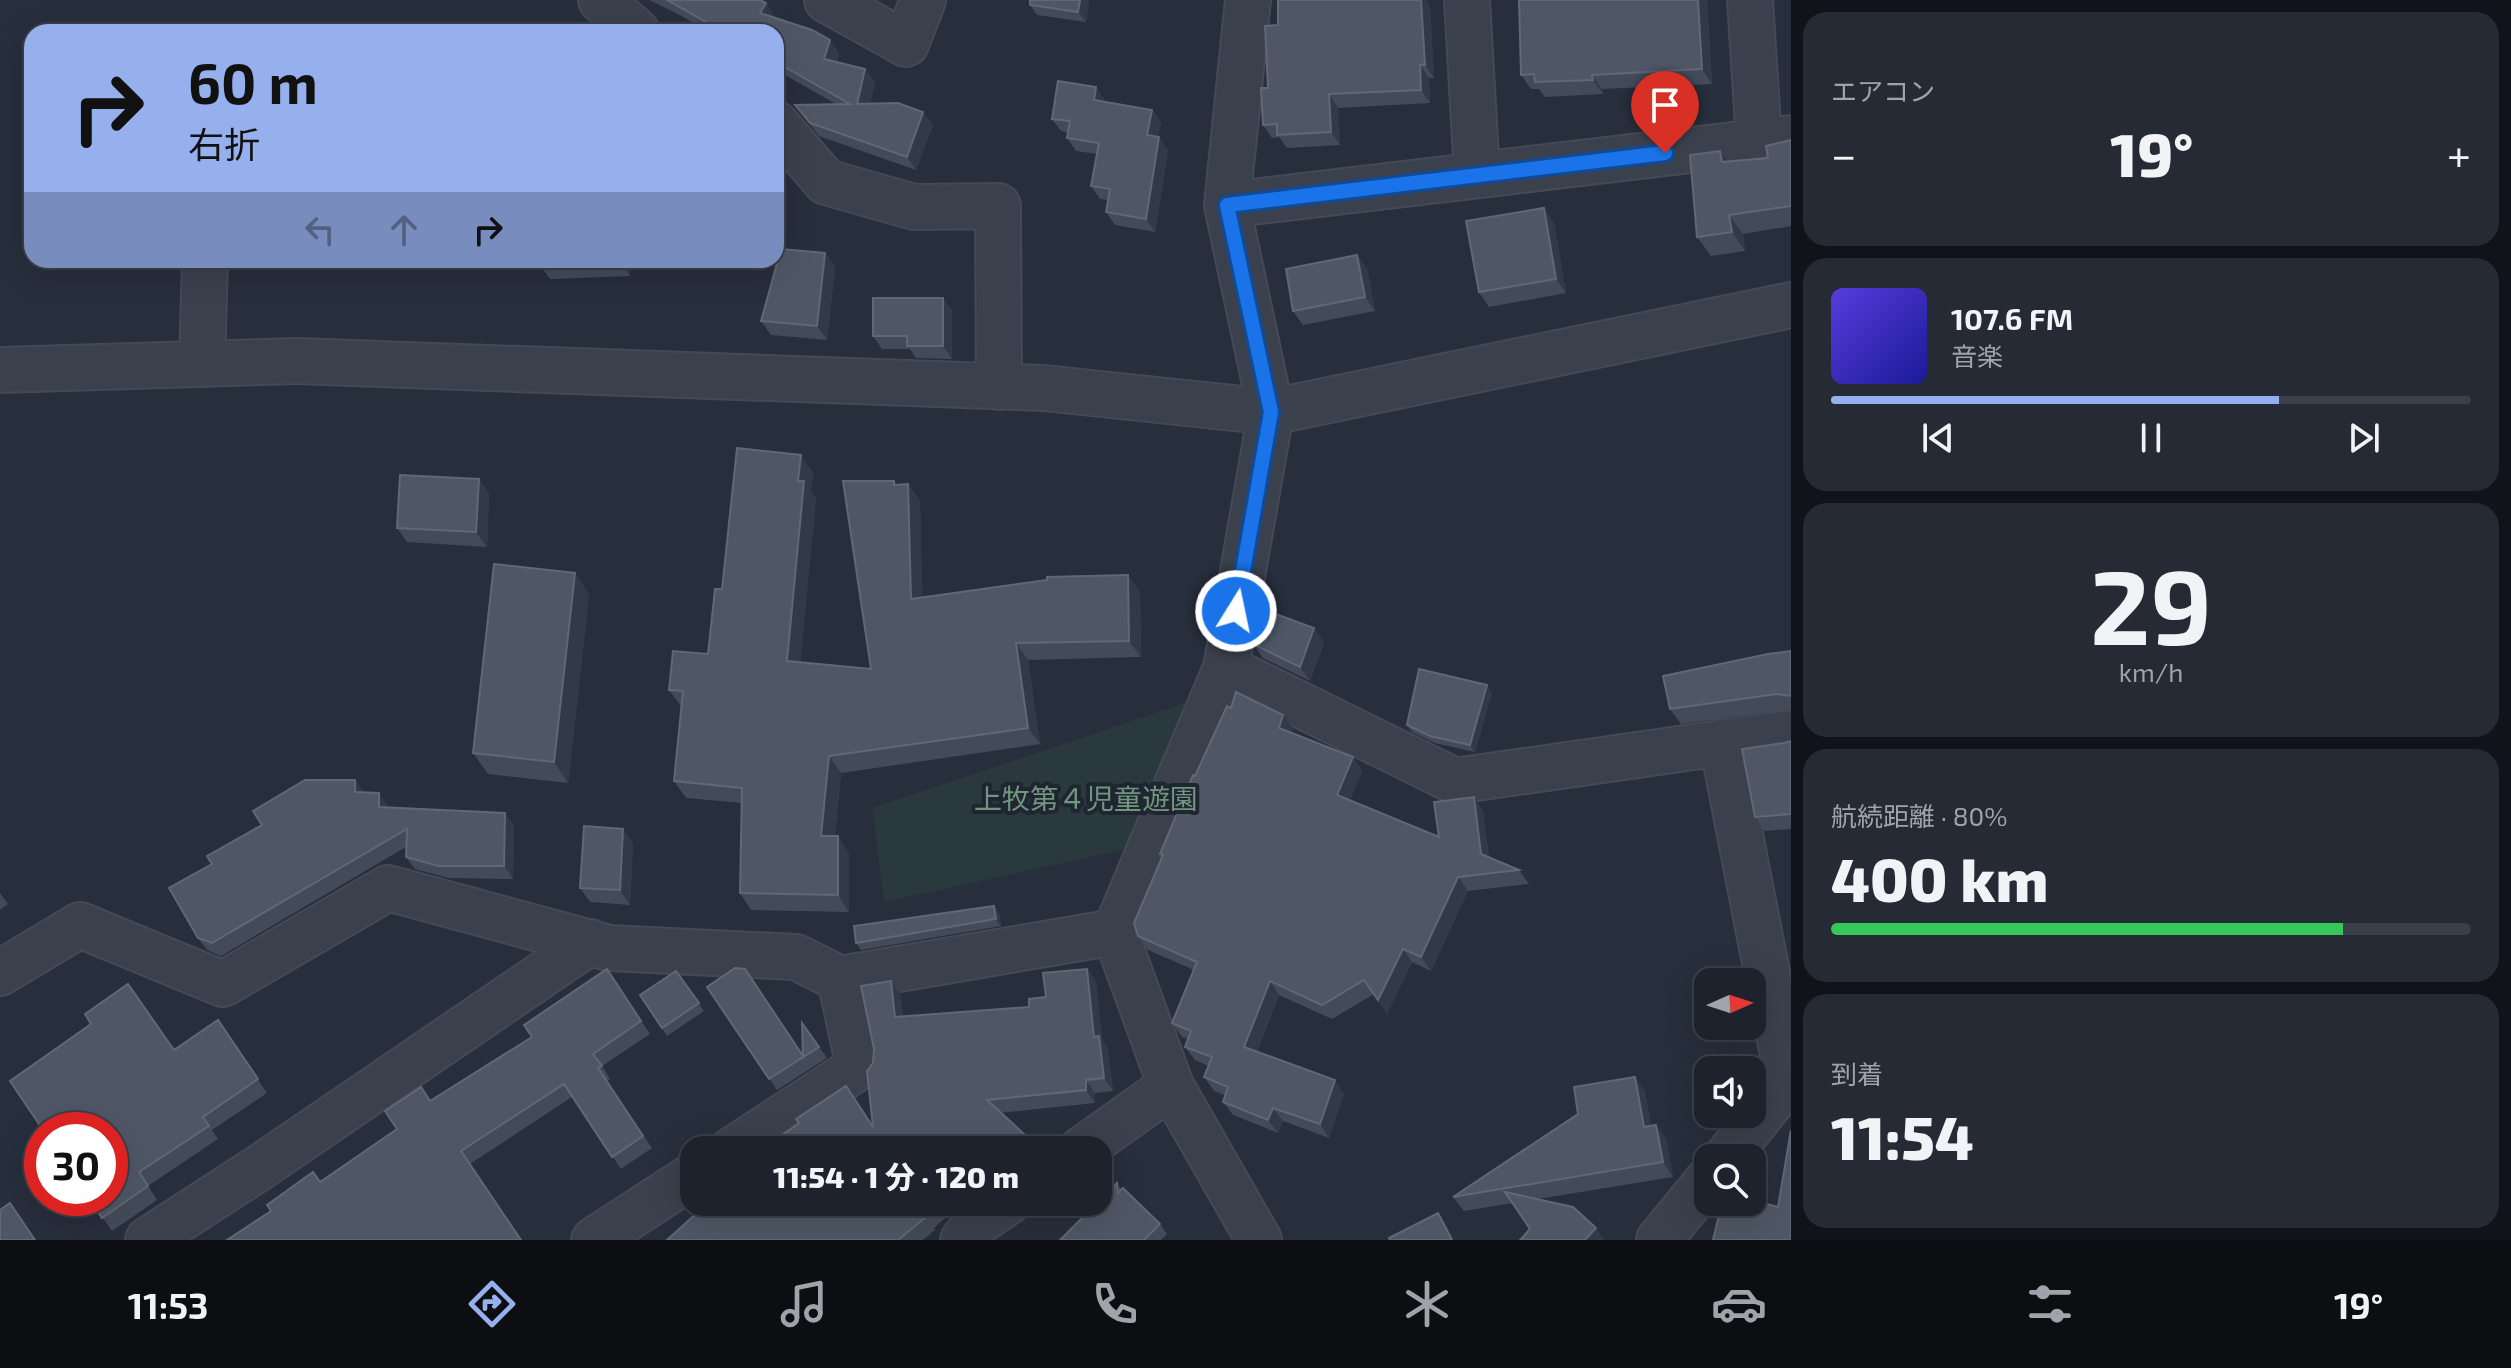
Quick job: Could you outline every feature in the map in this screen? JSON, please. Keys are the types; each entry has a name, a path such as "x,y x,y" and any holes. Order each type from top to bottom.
{"street":[{"path":"601,0 628,24"},
{"path":"827,0 906,44 923,0"},
{"path":"1248,0 1227,205 1271,412 1226,668 1115,932 1171,1086 1259,1240"},
{"path":"1467,0 1477,175"},
{"path":"1227,205 1775,140 1750,0"},
{"path":"784,133 826,182 914,207 998,206 999,387"},
{"path":"202,364 205,268"},
{"path":"0,370 297,361 1044,388 1271,412 1791,305"},
{"path":"1226,668 1455,781 1791,733"},
{"path":"1722,742 1774,928 1788,1081 1737,1144"},
{"path":"0,973 80,925 223,984 388,888 609,948 796,957 840,979 1115,932"},
{"path":"148,1240 590,942"},
{"path":"753,1136 859,1067 840,979"},
{"path":"1101,1136 1171,1086"},
{"path":"594,1240 680,1184"},
{"path":"1659,1240 1694,1197"},
{"path":"963,1240 987,1216"}],"green space":[{"name":"上牧第４児童遊園","path":"1188,702 1132,848 884,902 872,808"}],"building":[{"path":"667,0 760,0 766,3 760,13 812,30 830,40 824,59 865,69 857,104 898,103 923,112 907,157 810,123 795,105 850,104 784,67 784,24 710,24"},
{"path":"1030,0 1080,0 1078,12 1030,5"},
{"path":"1278,0 1421,0 1425,65 1420,65 1421,90 1329,94 1331,132 1277,135 1277,124 1263,125 1261,88 1268,88 1265,26 1278,25"},
{"path":"1519,0 1698,0 1702,69 1592,75 1593,80 1535,82 1534,74 1521,75"},
{"path":"1058,81 1096,87 1094,100 1152,110 1147,135 1159,137 1146,219 1106,212 1110,189 1091,186 1099,143 1067,138 1070,121 1052,119"},
{"path":"1791,140 1791,206 1729,215 1732,232 1697,237 1690,155 1720,151 1722,162 1768,158 1766,146"},
{"path":"1544,208 1556,279 1479,292 1466,221"},
{"path":"784,249 825,253 817,326 761,321 776,268 784,268"},
{"path":"1357,255 1365,297 1293,311 1286,269"},
{"path":"873,298 943,298 943,346 907,346 907,336 873,336"},
{"path":"737,448 801,455 798,481 804,481 787,661 871,669 843,481 908,484 911,599 1047,580 1047,577 1128,575 1129,641 1016,643 1028,728 829,756 821,836 838,836 838,895 740,893 742,788 674,781 683,691 669,690 673,651 708,654 715,589 722,589"},
{"path":"400,475 479,479 476,532 397,528"},
{"path":"494,564 575,573 554,762 473,753"},
{"path":"1265,610 1314,628 1300,667 1253,644"},
{"path":"1791,651 1791,696 1777,694 1670,709 1663,676"},
{"path":"1419,669 1487,685 1470,745 1430,736 1407,725"},
{"path":"1236,692 1283,715 1279,728 1353,757 1337,795 1439,837 1434,802 1474,797 1481,854 1519,870 1458,877 1421,957 1403,949 1378,1000 1364,980 1322,1005 1270,981 1244,1047 1335,1080 1320,1124 1273,1108 1268,1120 1223,1102 1228,1087 1204,1077 1212,1057 1185,1047 1191,1031 1172,1023 1197,962 1138,936 1134,923 1193,775 1227,706 1231,708"},
{"path":"1791,741 1791,814 1755,817 1742,749"},
{"path":"305,780 355,780 355,792 379,793 379,807 505,813 504,866 439,866 406,857 407,829 212,943 198,938 169,888 212,864 207,856 262,825 253,811"},
{"path":"584,826 623,829 620,890 580,888"},
{"path":"994,906 996,919 856,943 854,926"},
{"path":"735,968 745,969 803,1056 802,1023 819,1047 769,1079 707,987"},
{"path":"607,969 641,1021 593,1054 602,1066 598,1068 643,1136 612,1157 564,1084 461,1151 521,1240 227,1240 271,1211 267,1205 313,1172 320,1182 397,1129 385,1111 421,1087 430,1101 532,1037 524,1025"},
{"path":"1087,969 1094,1037 1099,1036 1104,1078 1086,1080 1086,1090 987,1100 1026,1136 780,1136 799,1123 796,1119 846,1086 873,1127 867,1071 873,1063 874,1049 861,986 891,981 895,1017 1029,1007 1029,999 1046,997 1043,973"},
{"path":"676,971 699,1003 662,1028 640,995"},
{"path":"128,984 174,1050 218,1020 258,1079 203,1117 209,1126 139,1172 148,1186 128,1200 128,1112 31,1112 10,1081 91,1024 85,1014"},
{"path":"1635,1077 1644,1127 1656,1125 1663,1162 1453,1197 1578,1114 1574,1087"},
{"path":"1791,1130 1791,1240 1713,1240 1719,1216 1766,1216 1766,1204 1778,1207"},
{"path":"1117,1183 1118,1193 1123,1188 1160,1224 1144,1240 1060,1240 1084,1216 1112,1216 1112,1188"},
{"path":"1505,1192 1573,1207 1596,1228 1585,1240 1520,1240 1530,1229"},
{"path":"10,1203 35,1240 0,1240 0,1210"},
{"path":"1438,1213 1452,1240 1390,1240 1389,1238"},
{"path":"694,1216 926,1217 898,1240 667,1240"}],"route":[{"path":"1236,611 1271,412 1227,205 1665,153"}]}
